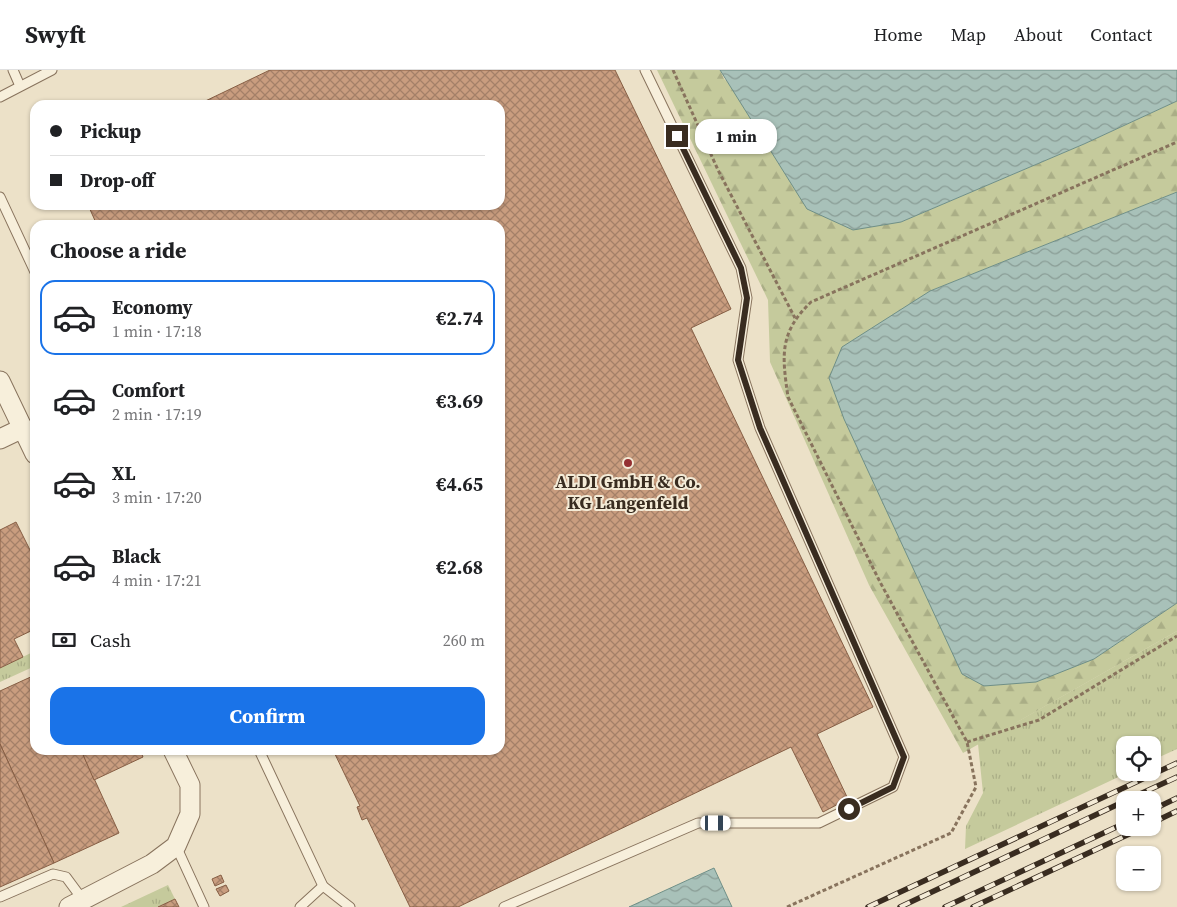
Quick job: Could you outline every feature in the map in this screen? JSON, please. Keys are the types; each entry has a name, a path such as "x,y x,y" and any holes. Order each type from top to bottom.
{"street":[{"path":"0,381 30,443"},
{"path":"0,439 23,428"},
{"path":"76,903 152,864 176,846 190,814 190,785 175,755"}],"lane":[{"path":"13,70 20,86"},
{"path":"0,97 51,70"},
{"path":"504,907 698,823 819,823 893,787 904,757 760,428 743,377 738,360 747,298 741,268 645,70"},
{"path":"0,197 30,261"},
{"path":"261,755 322,886 350,907"},
{"path":"176,846 204,907"},
{"path":"0,897 52,874 66,878 76,903"},
{"path":"300,907 322,886"}],"path":[{"path":"673,70 718,170 795,318"},
{"path":"787,907 951,833 976,787 967,742 880,582 788,397 784,371 785,343 795,318 811,302 1177,142"},
{"path":"967,742 1039,720 1177,636"}],"green space":[{"path":"657,70 720,70 724,79 901,222 1084,144 1177,101 1177,192 930,291 1094,659 1177,603 1177,631 963,753 869,585 770,362 768,300"},
{"path":"1177,631 1177,749 1161,756 1161,736 1116,736 1116,778 965,849 966,826 983,793 978,744"},
{"path":"30,653 30,668 0,682 0,668"},
{"path":"168,885 175,899 158,907 121,907"}],"water":[{"path":"720,70 1177,70 1177,101 1084,144 901,222 853,230 807,209"},
{"path":"1177,192 1177,603 1094,659 1036,682 984,686 962,674 844,419 829,378 842,347 930,291"},
{"path":"714,868 732,907 629,907"}],"building":[{"name":"ALDI GmbH & Co. KG Langenfeld","path":"270,70 615,70 731,309 691,328 873,707 817,734 848,799 823,812 791,747 458,907 410,907 367,818 362,820 357,807 360,806 335,755 505,755 505,220 95,220 90,210 505,210 505,100 207,100"},
{"path":"16,522 30,550 30,631 14,639 23,657 0,668 0,530"},
{"path":"30,677 30,755 83,755 119,833 54,863 0,744 0,691"},
{"path":"0,744 54,863 0,887"},
{"path":"83,755 142,755 143,757 94,780"},
{"path":"221,875 224,882 215,886 212,879"},
{"path":"226,885 229,891 220,896 216,889"},
{"path":"175,899 179,907 158,907"}],"railway":[{"path":"868,907 1177,763"},
{"path":"1147,791 1177,777"},
{"path":"1161,806 1177,798"},
{"path":"900,907 1116,805"},
{"path":"1161,819 1177,811"},
{"path":"945,907 1116,827"},
{"path":"973,907 1125,836"}],"place":[{"name":"ALDI GmbH & Co. KG Langenfeld","path":"628,463"}],"route":[{"path":"677,136 741,268 747,298 738,360 760,428 904,757 893,787 849,809"}]}
